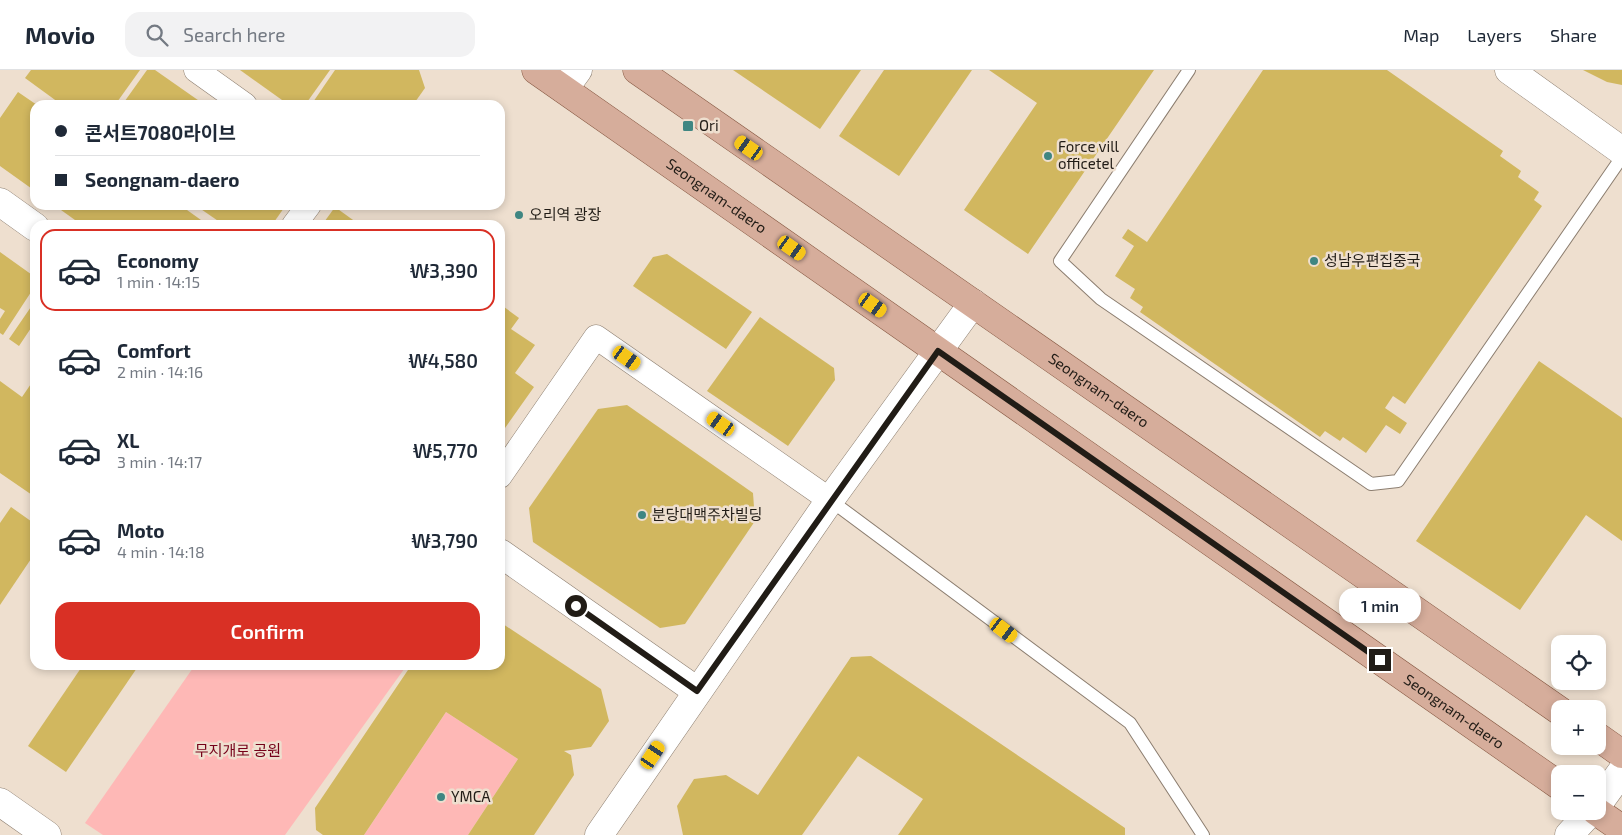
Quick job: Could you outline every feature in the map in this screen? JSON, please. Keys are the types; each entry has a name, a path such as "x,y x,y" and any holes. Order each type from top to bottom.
{"main road":[{"name":"Seongnam-daero","path":"536,70 571,80 938,351 1551,780"},
{"name":"Seongnam-daero","path":"637,70 1551,705"},
{"path":"1606,743 1622,754"},
{"path":"1606,818 1622,829"}],"street":[{"path":"196,70 238,100"},
{"path":"1509,70 1622,151"},
{"path":"0,202 30,223"},
{"path":"598,835 830,500 973,303"},
{"path":"505,469 596,337 830,500"},
{"path":"505,557 697,691"},
{"path":"1606,793 1622,771"},
{"path":"0,802 47,835"},
{"path":"1569,835 1583,820"}],"lane":[{"path":"1189,70 1060,261 1101,299 1371,484 1398,481 1622,158"},
{"path":"830,500 1130,724 1202,835"}],"green space":[{"name":"무지개로 공원","path":"192,670 403,670 285,835 103,835 85,823"},
{"name":"YMCA","path":"446,712 518,759 468,835 364,835"}],"building":[{"path":"31,70 140,70 119,100 55,100 25,78"},
{"path":"147,70 155,70 198,100 126,100"},
{"path":"240,70 330,70 309,100 282,100"},
{"path":"335,70 419,70 425,88 417,100 314,100"},
{"path":"733,70 861,70 820,129"},
{"path":"884,70 972,70 899,176 839,136"},
{"name":"Force vill officetel","path":"989,70 1154,70 1028,254 964,210 1037,103"},
{"name":"성남우편집중국","path":"1263,70 1387,70 1503,151 1500,156 1521,171 1518,177 1539,192 1534,200 1542,206 1405,404 1393,396 1385,408 1407,423 1400,434 1386,425 1366,453 1343,437 1340,441 1325,431 1320,437 1140,312 1143,307 1130,298 1135,289 1115,276 1134,246 1122,238 1128,229 1147,242"},
{"path":"1583,70 1622,70 1622,85 1607,82"},
{"path":"18,92 30,100 30,187 0,166 0,118"},
{"path":"61,210 187,210 201,220 75,220"},
{"path":"202,210 282,210 276,220 217,220"},
{"path":"333,210 339,210 353,220 326,220"},
{"path":"0,252 30,273 30,294 3,335 0,333 0,319 5,311 0,308"},
{"path":"667,254 752,312 726,349 633,286 653,257"},
{"path":"30,308 30,330 19,346 9,339"},
{"path":"505,308 519,318 511,329 535,345 515,373 534,387 505,428"},
{"path":"760,317 834,368 835,380 788,446 707,391"},
{"path":"1539,361 1622,418 1622,541 1586,515 1520,610 1416,541"},
{"path":"0,381 22,397 30,385 30,494 0,473"},
{"name":"분당대맥주차빌딩","path":"627,405 753,493 755,521 685,624 660,628 533,542 529,508 598,409"},
{"path":"11,507 30,520 30,560 0,605 0,523"},
{"path":"505,625 601,689 609,721 591,747 564,751 571,755 574,775 534,835 468,835 518,759 446,712 364,835 323,835 316,830 315,808 408,670 505,670"},
{"path":"871,656 1125,828 1125,835 898,835 923,799 858,756 802,835 683,835 677,806 694,779 726,775 758,795 851,657"},
{"path":"80,670 136,670 66,772 28,746"}],"place":[{"name":"Ori","path":"688,126"},
{"name":"Force vill officetel","path":"1048,156"},
{"name":"오리역 광장","path":"519,215"},
{"name":"성남우편집중국","path":"1314,261"},
{"name":"분당대맥주차빌딩","path":"642,515"},
{"name":"YMCA","path":"441,797"}],"route":[{"path":"576,606 697,691 830,500 938,351 1380,660"}]}
